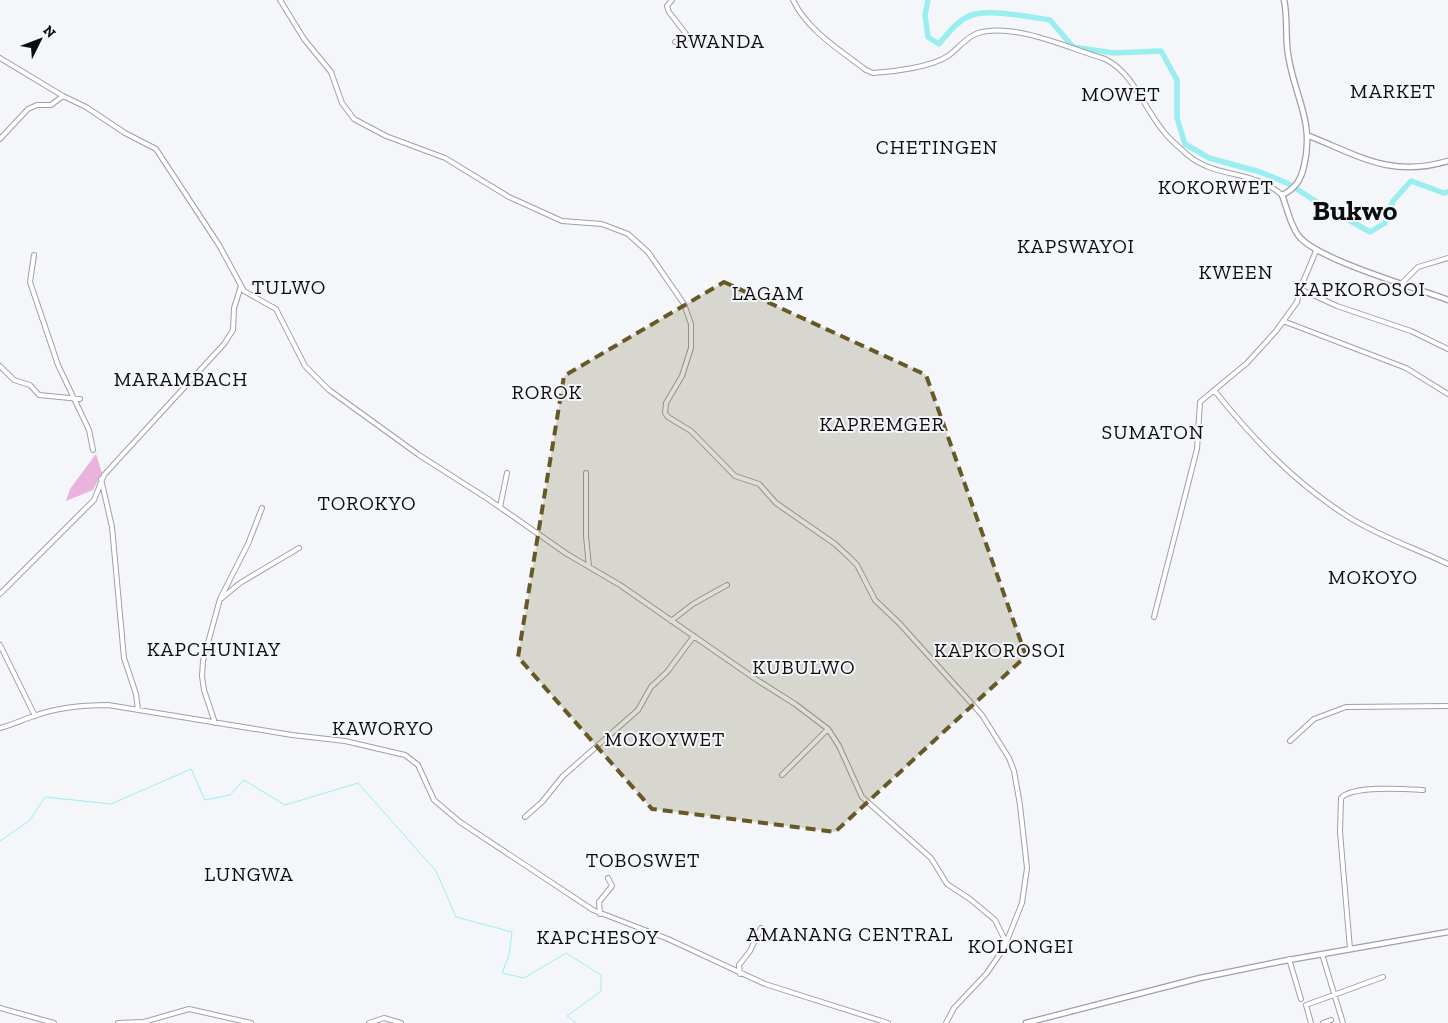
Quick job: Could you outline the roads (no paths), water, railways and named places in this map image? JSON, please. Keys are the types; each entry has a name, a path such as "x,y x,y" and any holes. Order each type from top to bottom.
{"main road":[{"path":"1284,0 1288,54 1309,136 1308,150 1296,186 1288,193 1282,195 1298,236 1316,251 1400,285 1448,300"},
{"path":"1309,136 1354,156 1384,165 1407,167 1448,161"},
{"path":"1026,1023 1149,990 1289,960 1448,932"}],"street":[{"path":"280,0 304,39 331,72 342,103 354,119 386,136 446,158 509,197 562,221 602,224 628,234 642,245 684,304 691,324 691,348 680,381 666,403 665,413 668,417 691,431 735,476 759,484 776,503 835,544 850,557 875,600 900,624 982,715 1009,758 1014,771 1027,868 1022,903 1004,948 987,973 954,1008 946,1023"},
{"path":"672,0 668,6 669,12 689,38 675,42"},
{"path":"793,0 805,20 866,70 873,73 934,63 948,56 976,34 991,32 1023,34 1105,59 1113,63 1130,80 1164,133 1189,156 1217,169 1247,176 1271,185 1282,195"},
{"path":"0,58 63,96 77,101 125,134 156,149 219,245 241,286 249,295 276,309 300,358 323,385 412,450 694,636 828,729 839,746 862,797 938,865 941,878 946,884 992,916 1000,929 1004,948"},
{"path":"0,139 28,109 37,105 51,105 63,96"},
{"path":"1154,617 1197,449 1199,406 1202,399 1255,356 1283,321 1297,302 1300,289 1316,251"},
{"path":"34,255 30,282 58,365 89,430 93,450"},
{"path":"1400,285 1418,267 1448,258"},
{"path":"0,594 94,500 101,478 230,336 233,330 234,308 241,286"},
{"path":"1300,289 1337,306 1412,331 1448,349"},
{"path":"1283,321 1406,368 1448,394"},
{"path":"0,366 14,380 30,386 39,396 80,398"},
{"path":"1214,390 1263,448 1310,490 1368,528 1448,564"},
{"path":"500,507 507,473"},
{"path":"586,473 586,536 589,567"},
{"path":"101,478 112,526 124,658 136,694 138,710"},
{"path":"215,723 204,690 202,676 203,661 220,599 248,544 262,508"},
{"path":"220,599 240,583 299,548"},
{"path":"671,621 693,604 727,585"},
{"path":"525,817 542,802 563,776 638,710 651,687 666,672 694,636"},
{"path":"0,645 34,716"},
{"path":"1290,740 1314,719 1346,707 1379,704 1448,706"},
{"path":"0,728 18,724 34,716 95,705 345,741 405,755 418,765 434,800 460,822 495,848 600,914 668,939 765,984 821,1000 888,1023"},
{"path":"782,776 828,729"},
{"path":"1350,949 1340,832 1341,798 1354,792 1423,790"},
{"path":"600,914 599,902 612,886 608,878"},
{"path":"740,974 739,965 750,951 762,928"},
{"path":"1322,954 1343,1023"},
{"path":"1289,960 1301,999"},
{"path":"1312,1023 1306,1005 1383,977"},
{"path":"0,1008 54,1023"},
{"path":"118,1023 144,1022 189,1009 251,1023"},
{"path":"369,1023 384,1018 401,1023"},
{"path":"1322,1023 1331,1020"}],"waterway":[{"path":"928,0 925,15 928,37 939,44 954,27 967,17 980,13 1000,13 1050,20 1073,47 1114,53 1161,51 1177,80 1177,118 1185,144 1209,158 1260,172 1287,183 1370,232 1385,223 1393,201 1411,181 1444,193 1448,192"},
{"path":"0,841 30,820 45,797 111,804 191,769 205,800 230,795 244,780 285,805 358,783 436,871 456,917 512,932 509,955 502,973 524,978 566,953 601,975 601,991 567,1016 576,1023"}],"district":[{"name":"RWANDA","path":"720,41"},
{"name":"MARKET","path":"1393,91"},
{"name":"MOWET","path":"1121,94"},
{"name":"CHETINGEN","path":"937,147"},
{"name":"KOKORWET","path":"1216,187"},
{"name":"Bukwo","path":"1355,210"},
{"name":"KAPSWAYOI","path":"1076,246"},
{"name":"KWEEN","path":"1236,272"},
{"name":"TULWO","path":"289,287"},
{"name":"KAPKOROSOI","path":"1360,289"},
{"name":"LAGAM","path":"768,293"},
{"name":"MARAMBACH","path":"181,379"},
{"name":"ROROK","path":"547,392"},
{"name":"KAPREMGER","path":"882,424"},
{"name":"SUMATON","path":"1153,432"},
{"name":"TOROKYO","path":"367,503"},
{"name":"MOKOYO","path":"1373,577"},
{"name":"KAPCHUNIAY","path":"214,649"},
{"name":"KAPKOROSOI","path":"1000,650"},
{"name":"KUBULWO","path":"804,667"},
{"name":"KAWORYO","path":"383,728"},
{"name":"MOKOYWET","path":"665,739"},
{"name":"TOBOSWET","path":"643,860"},
{"name":"LUNGWA","path":"249,874"},
{"name":"AMANANG CENTRAL","path":"850,934"},
{"name":"KAPCHESOY","path":"598,937"},
{"name":"KOLONGEI","path":"1021,946"}]}
